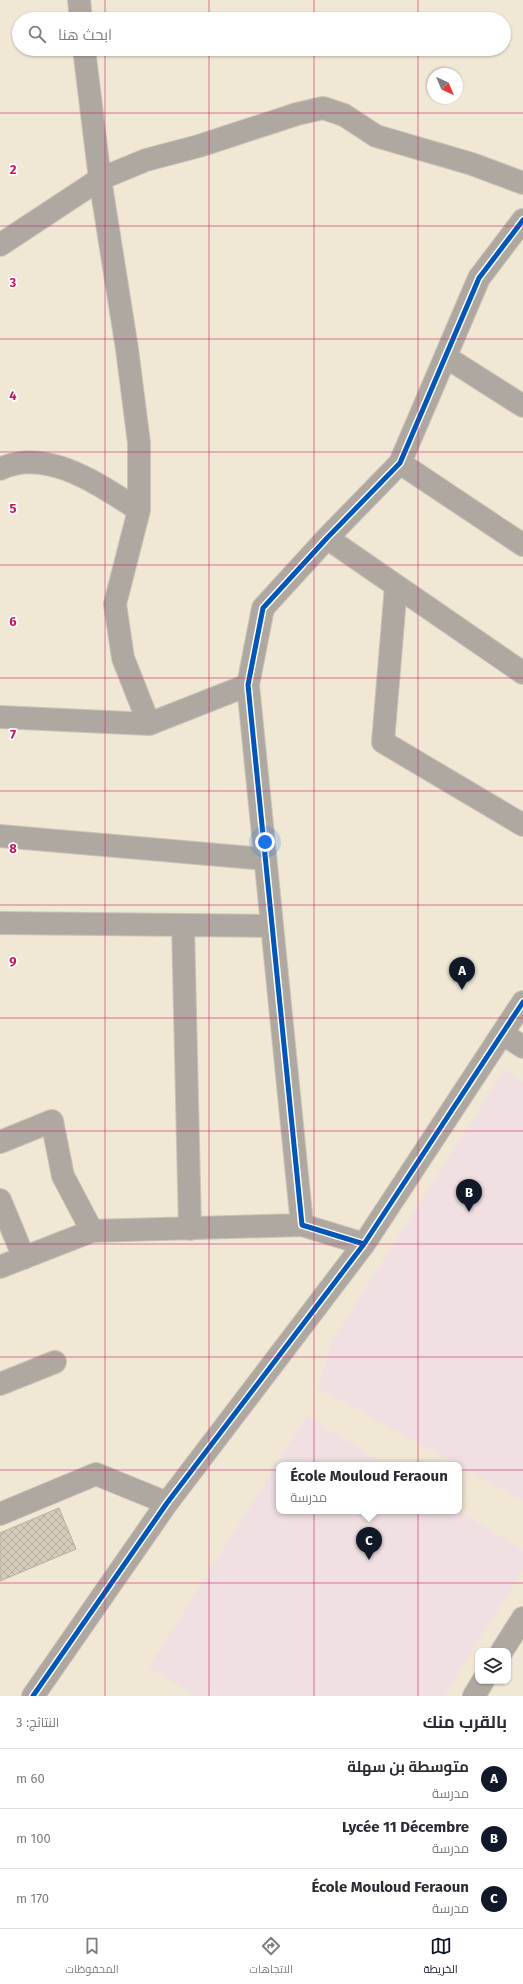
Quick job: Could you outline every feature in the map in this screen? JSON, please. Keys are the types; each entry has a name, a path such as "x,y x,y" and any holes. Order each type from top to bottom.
{"street":[{"path":"78,0 80,12"},
{"path":"85,56 100,179 134,394 139,443 139,510 115,604 123,658 149,724"},
{"path":"0,245 100,179 146,160 198,146 297,114 323,108 344,115 376,136 472,164 523,183"},
{"path":"302,1225 248,684 264,608 327,538 400,463 479,278 523,220"},
{"path":"446,356 523,406"},
{"path":"0,469 12,463 37,461 55,466 96,483 139,510"},
{"path":"400,463 523,545"},
{"path":"327,538 523,673"},
{"path":"396,586 383,742 523,825"},
{"path":"0,718 149,724 248,684"},
{"path":"0,836 265,860"},
{"path":"0,923 272,926"},
{"path":"183,925 190,1229"},
{"path":"33,1696 168,1503 364,1244 523,1002"},
{"path":"503,1034 523,1047"},
{"path":"0,1142 52,1121 63,1176 92,1231"},
{"path":"0,1200 24,1258"},
{"path":"0,1267 92,1231 302,1225 364,1244"},
{"path":"0,1384 54,1362"},
{"path":"0,1514 96,1474 168,1503"},
{"path":"504,1648 523,1618"},
{"path":"474,1696 481,1684"}],"shaded area":[{"path":"504,1070 523,1082 523,1501 462,1467 462,1462 452,1462 318,1388 332,1341"},
{"path":"307,1416 381,1462 278,1462"},
{"path":"276,1465 276,1514 462,1513 523,1550 523,1570 444,1696 196,1696 149,1667"}],"building":[{"path":"59,1508 76,1549 0,1581 0,1533"}],"cycle path":[{"path":"364,1244 302,1225 248,685 263,608 327,538 400,463 479,278 523,220"},
{"path":"33,1696 167,1503 364,1244 523,1002"}],"place":[{"name":"متوسطة بن سهلة","path":"462,990"},
{"name":"Lycée 11 Décembre","path":"469,1212"},
{"name":"École Mouloud Feraoun","path":"369,1560"}]}
